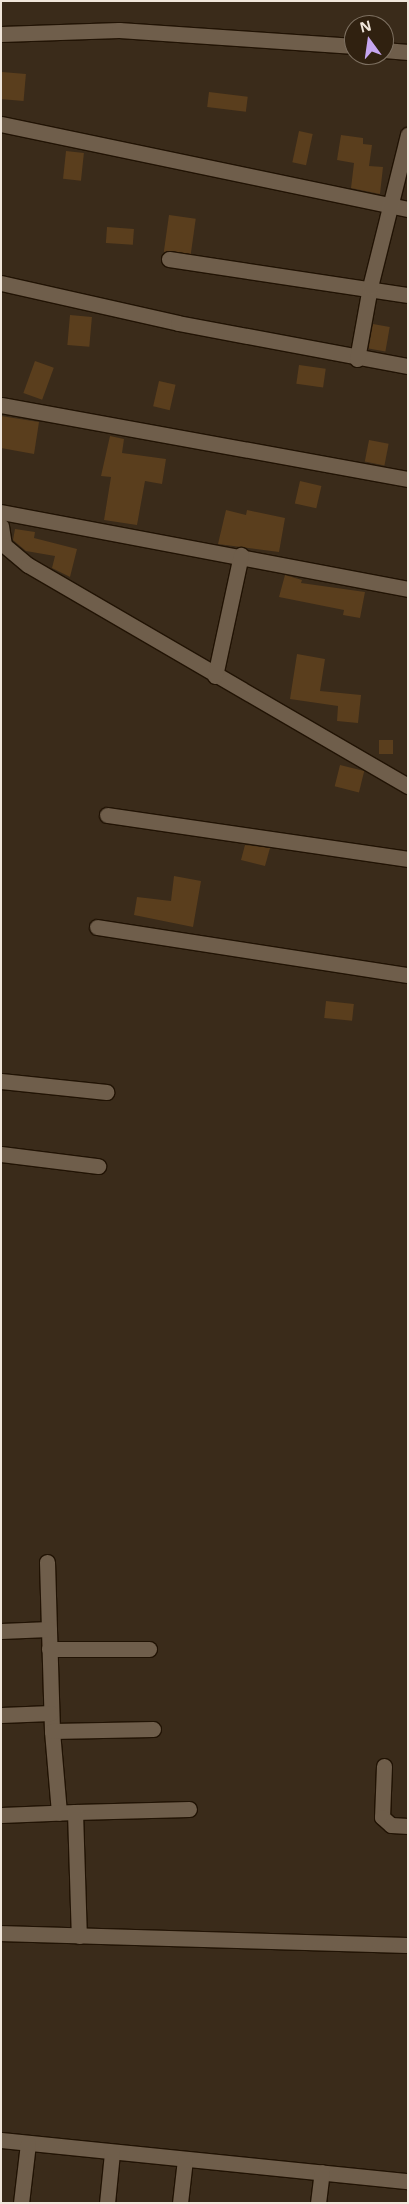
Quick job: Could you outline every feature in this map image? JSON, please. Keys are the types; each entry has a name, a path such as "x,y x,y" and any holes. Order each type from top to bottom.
{"street":[{"path":"1,34 119,30 344,45"},
{"path":"394,51 408,52"},
{"path":"1,124 408,208"},
{"path":"357,358 370,287 408,135"},
{"path":"169,258 370,287 408,295"},
{"path":"1,283 357,358 408,366"},
{"path":"1,405 408,479"},
{"path":"1,512 241,555 408,589"},
{"path":"1,526 4,545 16,557 215,676 408,786"},
{"path":"215,676 241,555"},
{"path":"108,815 408,859"},
{"path":"98,927 408,976"},
{"path":"1,1081 106,1092"},
{"path":"1,1154 98,1166"},
{"path":"47,1562 51,1713 59,1814"},
{"path":"1,1631 49,1629"},
{"path":"49,1649 149,1649"},
{"path":"1,1715 51,1713"},
{"path":"52,1731 153,1729"},
{"path":"384,1766 382,1817 390,1825 408,1826"},
{"path":"1,1815 189,1809"},
{"path":"75,1812 79,1936"},
{"path":"1,1933 408,1945"},
{"path":"1,2140 112,2153 408,2181"},
{"path":"21,2203 28,2143"},
{"path":"107,2203 112,2153"},
{"path":"180,2203 185,2159"},
{"path":"318,2203 322,2172"}],"building":[{"path":"2,72 26,74 24,101 1,99"},
{"path":"209,92 248,97 246,112 207,107"},
{"path":"299,131 313,134 306,165 292,162"},
{"path":"341,135 363,138 363,144 372,145 369,166 383,167 380,194 351,188 354,163 337,160"},
{"path":"66,151 84,153 81,181 63,179"},
{"path":"169,215 196,219 191,255 164,252"},
{"path":"107,227 134,229 133,245 106,243"},
{"path":"70,315 92,317 89,347 67,345"},
{"path":"373,324 390,327 385,352 369,349"},
{"path":"35,361 54,368 42,400 23,393"},
{"path":"299,365 326,369 323,388 296,384"},
{"path":"159,381 176,385 170,410 153,406"},
{"path":"1,416 39,422 34,454 1,448"},
{"path":"110,436 124,439 122,453 166,459 162,484 145,481 137,525 104,520 111,477 101,476"},
{"path":"369,440 389,444 384,465 365,462"},
{"path":"300,481 321,486 316,508 295,503"},
{"path":"226,510 246,515 247,510 285,518 279,552 218,544"},
{"path":"15,529 35,532 34,538 77,549 70,577 52,568 55,556 26,551 13,540"},
{"path":"285,575 302,580 301,583 365,592 360,618 343,615 344,610 279,597"},
{"path":"297,654 325,659 320,691 361,695 358,723 337,721 338,706 290,699"},
{"path":"379,740 393,740 393,754 379,754"},
{"path":"340,765 364,771 359,792 335,786"},
{"path":"245,845 270,848 265,866 241,860"},
{"path":"174,876 201,881 193,927 134,915 137,897 171,901"},
{"path":"326,1001 354,1004 352,1021 324,1018"}]}
